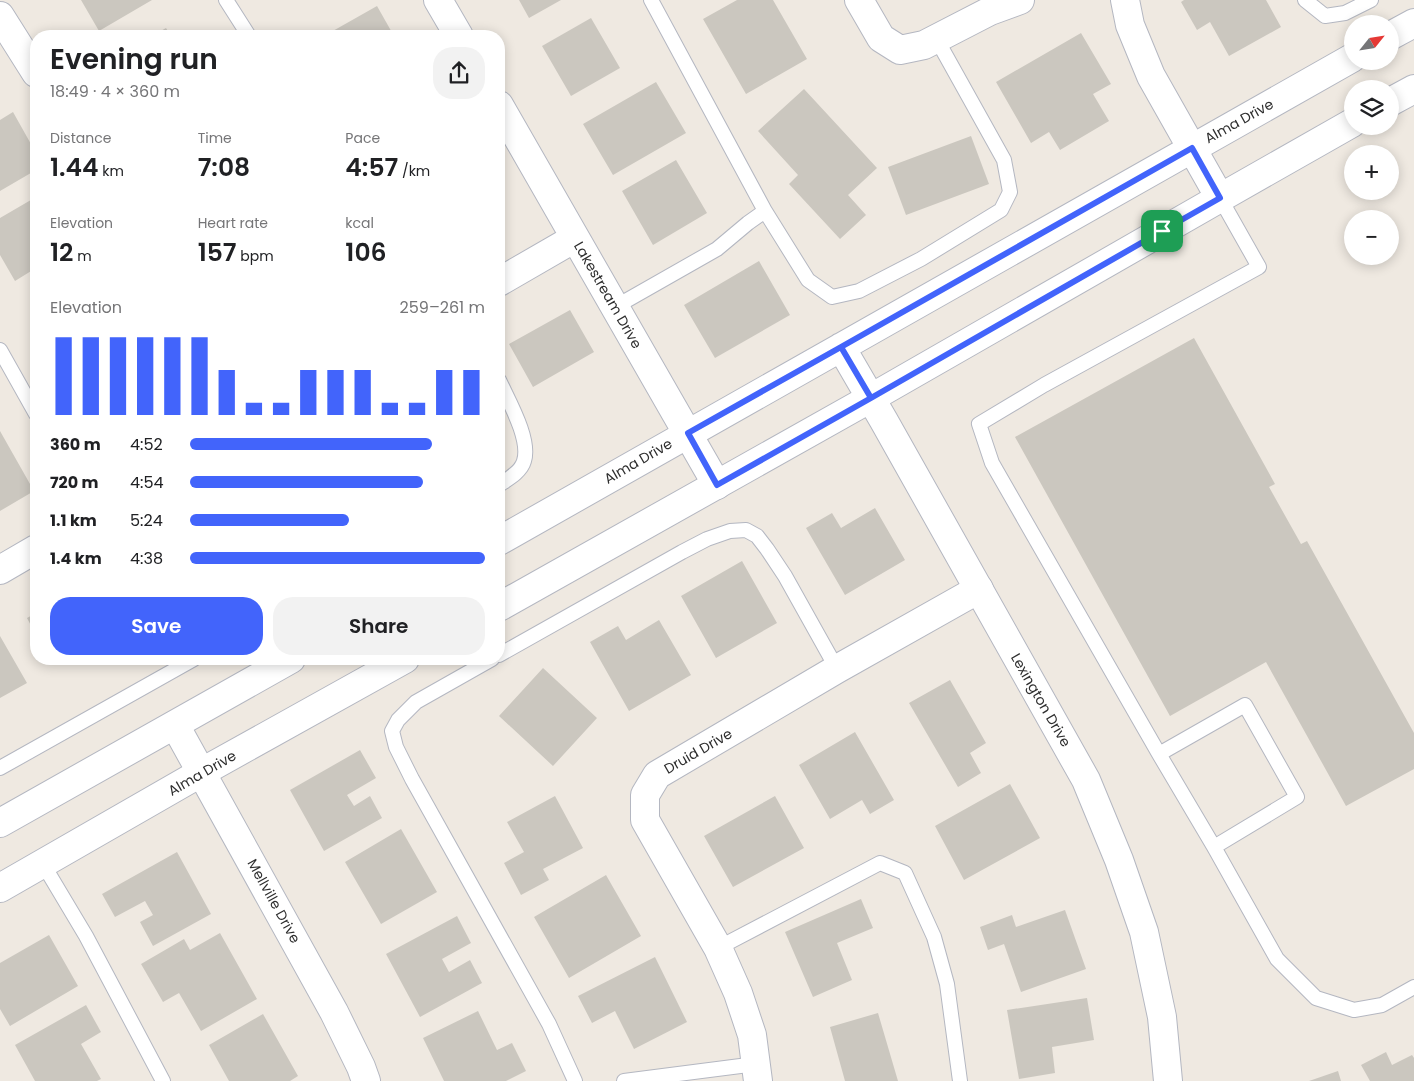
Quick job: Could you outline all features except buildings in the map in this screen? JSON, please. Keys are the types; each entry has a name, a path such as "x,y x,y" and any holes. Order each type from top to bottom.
{"street":[{"path":"438,0 456,30"},
{"path":"859,0 881,38 900,50 924,45 990,11 1020,0"},
{"path":"1125,0 1130,24 1151,76 1220,198"},
{"path":"0,16 30,64"},
{"path":"1399,31 1414,23"},
{"name":"Alma Drive","path":"505,538 1344,62"},
{"path":"1399,97 1414,89"},
{"name":"Lakestream Drive","path":"505,116 717,485"},
{"path":"505,603 871,398 1344,128"},
{"path":"505,279 575,238"},
{"name":"Lexington Drive","path":"841,347 1086,780 1119,860 1144,932 1162,1017 1168,1081"},
{"path":"0,570 30,552"},
{"name":"Druid Drive","path":"757,1072 752,1035 738,993 718,948 645,820 645,796 657,775 979,590"},
{"path":"0,823 281,665"},
{"name":"Alma Drive","path":"0,888 202,772 394,665"},
{"name":"Mellville Drive","path":"175,725 334,1012 366,1081"}],"lane":[{"path":"226,0 245,30"},
{"path":"652,0 765,211 808,280 832,296 859,291 921,259 1002,210 1010,192 1004,160 936,38"},
{"path":"1305,0 1324,16 1345,13 1371,0"},
{"path":"1220,198 1259,267 1044,385 979,424 992,463 1277,959 1316,998 1354,1010 1382,1005 1414,987"},
{"path":"615,307 717,249 765,211"},
{"path":"0,350 30,403"},
{"path":"505,392 518,419 525,443 524,461 516,473 505,481"},
{"path":"505,652 707,539 730,531 746,530 758,536 785,576 837,670"},
{"path":"0,768 183,665"},
{"path":"481,665 416,702 398,720 392,731 396,747 412,779 549,1024 575,1081"},
{"path":"1159,754 1245,705 1297,797 1214,847"},
{"path":"718,948 880,863 906,873 934,937 947,984 960,1081"},
{"path":"44,864 86,936 163,1081"},
{"path":"624,1081 757,1072"}],"route":[{"path":"1162,231 871,398 841,347 688,433 717,485 871,398 841,347 1192,148 1220,198 1162,231"}]}
